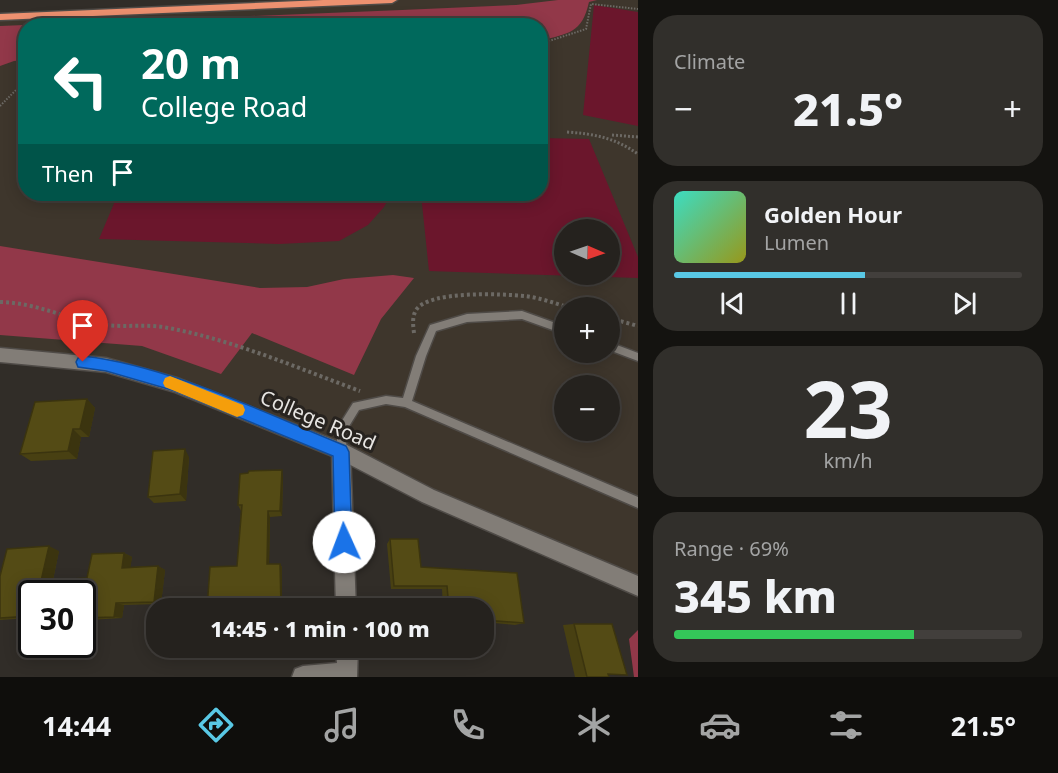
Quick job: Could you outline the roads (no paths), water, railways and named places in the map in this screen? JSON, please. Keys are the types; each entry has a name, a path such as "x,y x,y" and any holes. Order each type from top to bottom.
{"highway":[{"path":"0,17 392,0"}],"street":[{"name":"College Road","path":"0,355 106,365 177,385 341,452 428,496 638,586"},
{"path":"341,452 346,598"},
{"path":"303,677 348,673 347,658"}],"lane":[{"path":"406,403 421,356 433,328 467,318 522,315 554,326"},
{"path":"620,350 638,357"},
{"path":"341,452 343,427 356,406 386,400 406,403 638,503"}]}
